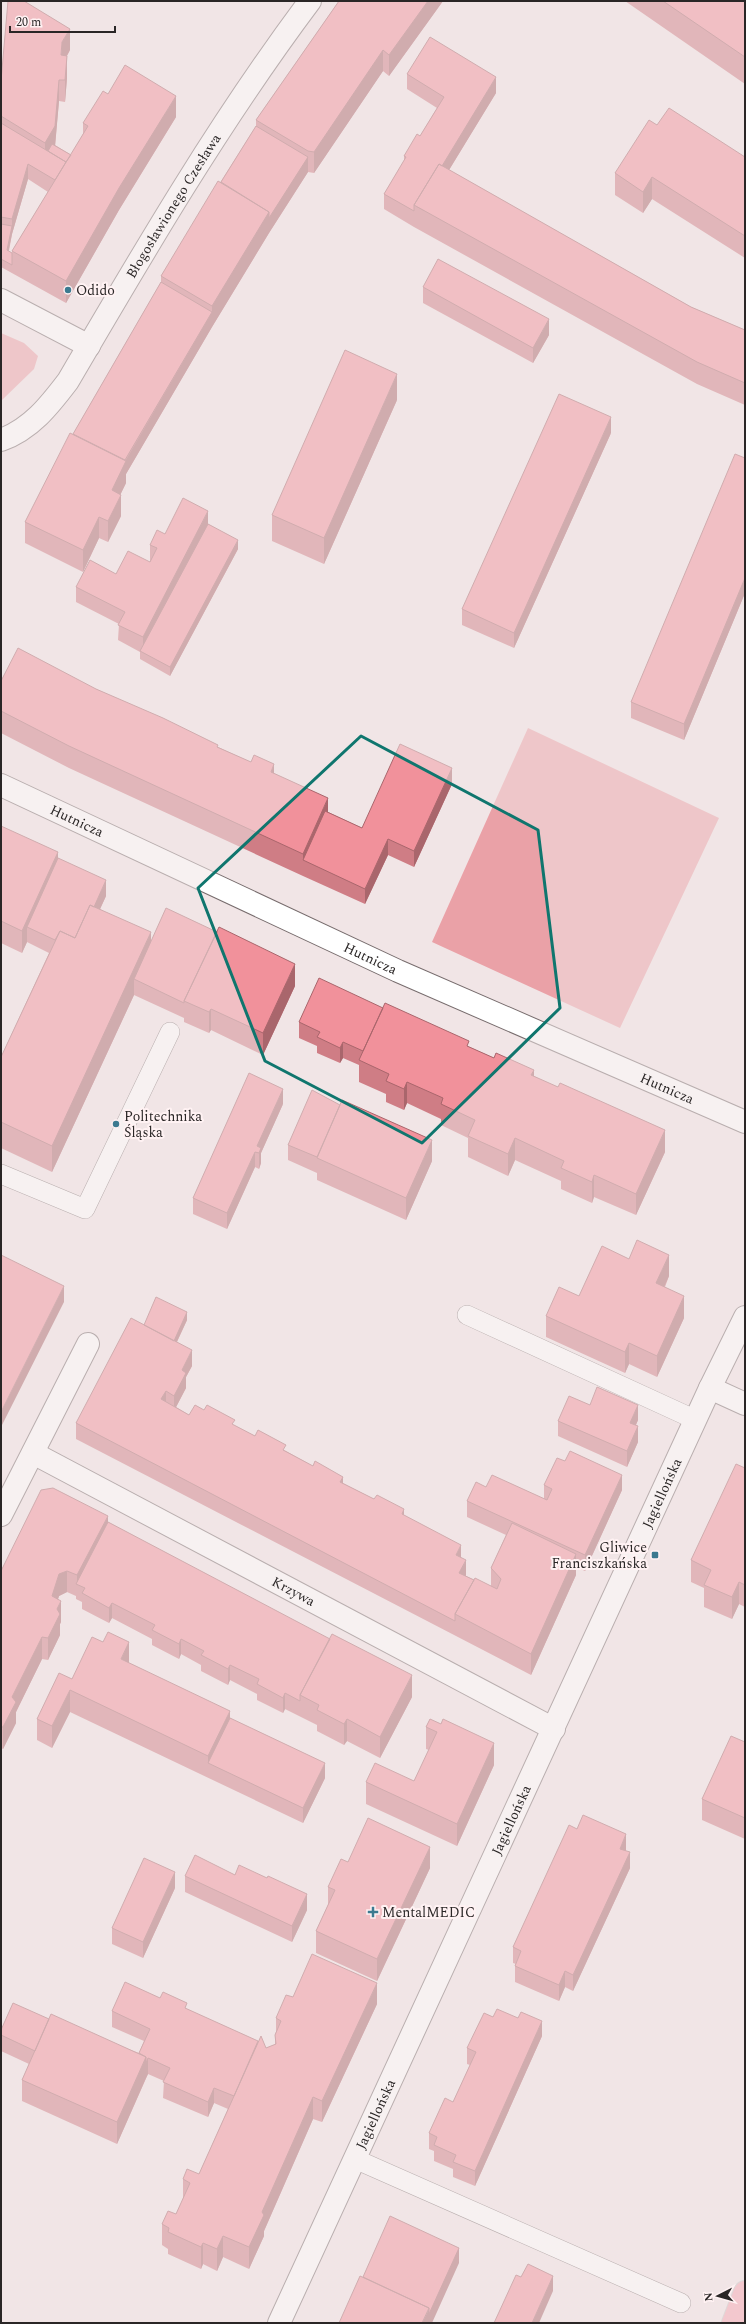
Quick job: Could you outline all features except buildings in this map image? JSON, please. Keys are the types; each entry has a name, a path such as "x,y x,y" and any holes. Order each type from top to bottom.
{"main road":[{"path":"732,2323 745,2292"}],"street":[{"name":"Błogosławionego Czesława","path":"1,440 30,425 49,406 68,381 176,198 269,56 310,1"},
{"path":"1,300 88,346"},
{"name":"Hutnicza","path":"1,785 398,971 745,1122"},
{"name":"Jagiellońska","path":"279,2323 710,1388 745,1317"},
{"path":"1,1514 88,1344"},
{"path":"710,1388 745,1404"},
{"name":"Krzywa","path":"32,1453 554,1729"}],"lane":[{"path":"1,1174 85,1209 170,1032"},
{"path":"467,1316 696,1420"},
{"path":"355,2159 680,2303"}],"highlighted area":[{"path":"361,736 538,830 560,1008 422,1143 265,1061 198,888"}],"shaded area":[{"path":"1,333 24,343 38,356 34,369 1,401"},
{"path":"528,728 719,818 620,1028 432,942"}],"place":[{"name":"Odido","path":"68,290"},
{"name":"Politechnika Śląska","path":"116,1124"},
{"name":"Gliwice Franciszkańska","path":"655,1555"},
{"name":"MentalMEDIC","path":"373,1912"}]}
